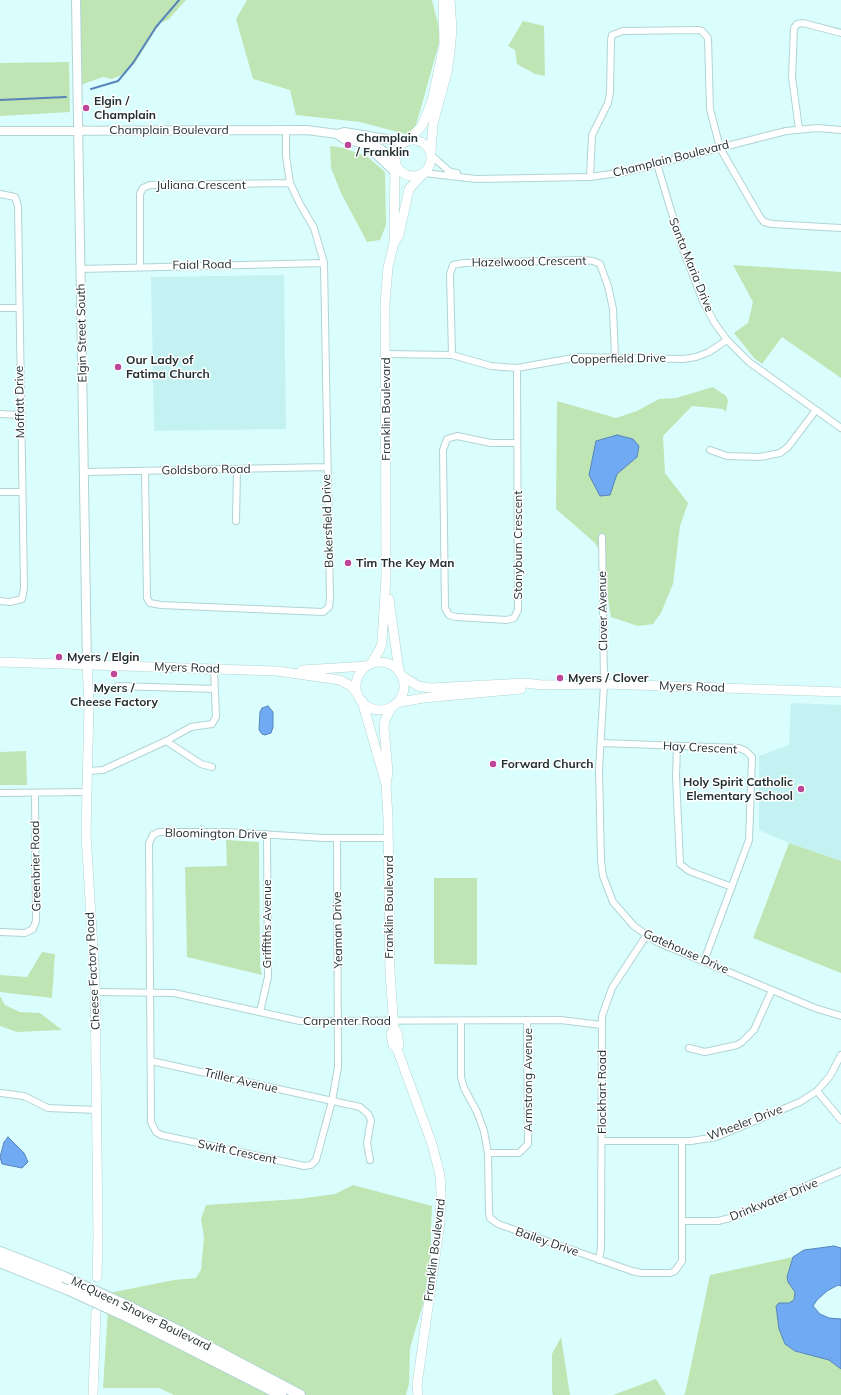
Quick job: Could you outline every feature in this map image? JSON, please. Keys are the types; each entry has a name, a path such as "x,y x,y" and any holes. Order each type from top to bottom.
{"main road":[{"path":"443,0 444,45 432,101 422,126 396,151 395,161 397,167 406,175 411,176 424,174 430,165 433,124 447,72 450,52 452,29 450,0"},
{"path":"407,141 420,141 425,144 432,154"},
{"name":"Franklin Boulevard","path":"369,665 380,649 382,642 386,576 386,289 388,267 394,243 395,161"},
{"name":"Franklin Boulevard","path":"394,243 399,235 409,189 424,174"},
{"name":"Franklin Boulevard","path":"386,576 400,673"},
{"name":"Myers Road","path":"0,662 277,672 340,680 351,686 360,698"},
{"path":"386,663 400,673 404,690 394,705 384,709 376,709 360,698 357,682 362,671 369,665 386,663"},
{"name":"Cheese Factory Road","path":"87,665 89,702 87,862 95,992 97,1277"},
{"name":"Myers Road","path":"277,672 369,665"},
{"name":"Myers Road","path":"400,673 418,686 430,688 526,683 542,685 604,684 841,692"},
{"name":"Myers Road","path":"394,705 423,698 526,689 542,685"},
{"name":"Franklin Boulevard","path":"360,698 386,785"},
{"name":"Franklin Boulevard","path":"394,705 385,720 388,772 386,785 389,838 390,972 394,1025 399,1044 396,1049 432,1144 440,1176 441,1192 440,1222 417,1385 418,1395"},
{"name":"McQueen Shaver Boulevard","path":"0,1252 64,1277 123,1304 181,1332 300,1395"},
{"name":"McQueen Shaver Boulevard","path":"0,1262 70,1290 128,1317 280,1395"},
{"path":"93,1395 96,1312"},
{"name":"Franklin Boulevard","path":"412,1395 417,1385"}],"street":[{"name":"Elgin Street South","path":"76,0 87,665"},
{"path":"799,129 792,77 794,28 797,24 803,23 841,33"},
{"path":"590,177 592,135 610,93 612,35 616,32 698,30 706,34 708,38 710,109 720,148 764,222 778,225 841,228"},
{"name":"Champlain Boulevard","path":"424,174 476,179 590,177 625,172 799,129 818,128 841,130"},
{"name":"Bakersfield Drive","path":"145,471 147,598 150,603 161,605 325,612 329,607 324,263 314,228 290,183 286,156 286,130"},
{"name":"Champlain Boulevard","path":"0,131 307,130 337,134 344,132 407,141"},
{"name":"Champlain Boulevard","path":"337,134 344,139 364,143 381,149 395,161"},
{"path":"364,143 395,172"},
{"name":"Champlain Boulevard","path":"432,154 450,172 476,179"},
{"name":"Santa Maria Drive","path":"657,164 682,247 703,301 714,322 727,340 758,370 841,428"},
{"name":"Juliana Crescent","path":"140,267 140,194 143,188 150,185 290,183"},
{"name":"Moffatt Drive","path":"0,194 15,197 18,206 20,415 24,588 22,600 10,602 0,601"},
{"name":"Hazelwood Crescent","path":"452,354 450,274 453,265 464,263 584,260 593,261 600,264 608,286 613,308 615,357"},
{"name":"Faial Road","path":"81,269 324,263"},
{"path":"0,308 19,308"},
{"name":"Copperfield Drive","path":"386,354 452,354 491,366 517,368 579,357 683,359 696,357 709,352 727,340"},
{"name":"Stonyburn Crescent","path":"517,368 518,610 514,618 507,620 456,617 449,615 445,608 444,584 443,450 447,439 457,436 491,443 517,443"},
{"path":"710,450 727,456 760,457 780,453 788,447 816,410"},
{"path":"0,414 11,416 20,415"},
{"name":"Goldsboro Road","path":"85,472 327,468"},
{"path":"236,521 237,469"},
{"path":"0,492 22,492"},
{"name":"Clover Avenue","path":"602,537 604,684"},
{"path":"88,771 102,770 166,741 191,726 212,724 216,717 214,669"},
{"name":"Gatehouse Drive","path":"604,684 599,787 603,876 613,902 622,915 646,936 822,1011 841,1016"},
{"path":"118,686 215,689"},
{"path":"166,741 201,764 212,767"},
{"name":"Hay Crescent","path":"601,743 739,748 746,751 752,757 750,835 704,961"},
{"path":"677,746 676,776 680,864 689,871 732,887"},
{"path":"0,793 87,792"},
{"name":"Greenbrier Road","path":"0,932 25,933 33,929 36,921 35,793"},
{"name":"Bloomington Drive","path":"150,992 150,843 153,835 159,832 227,832 337,838 389,838"},
{"name":"Griffiths Avenue","path":"260,1012 268,977 267,834"},
{"name":"Yeaman Drive","path":"337,838 339,1022"},
{"name":"Flockhart Road","path":"599,1260 601,1247 602,1141 601,1025 604,1008 612,988 646,936"},
{"path":"689,1048 705,1052 737,1045 742,1042 754,1030 772,990"},
{"name":"Carpenter Road","path":"95,992 174,993 300,1021 394,1025 461,1021 561,1020 601,1025"},
{"name":"Swift Crescent","path":"150,992 153,1127 161,1135 308,1166 316,1160 332,1101 338,1067 339,1022"},
{"name":"Armstrong Avenue","path":"488,1153 519,1153 528,1144 527,1020"},
{"name":"Bailey Drive","path":"461,1021 461,1077 464,1088 479,1117 488,1153 489,1213 493,1222 599,1260 641,1273 670,1273 675,1271 682,1261 682,1141"},
{"name":"Wheeler Drive","path":"602,1141 682,1141 700,1140 721,1135 794,1104 817,1091 830,1076 841,1054"},
{"name":"Triller Avenue","path":"151,1061 360,1107 368,1114 371,1124 366,1143 370,1160"},
{"path":"817,1091 841,1120"},
{"path":"0,1093 24,1096 48,1108 97,1110"},
{"name":"Drinkwater Drive","path":"682,1221 718,1221 734,1217 841,1171"}],"shaded area":[{"path":"284,275 286,429 154,431 151,277"},
{"name":"Holy Spirit Catholic Elementary School","path":"791,703 841,705 841,861 789,843 759,830 759,756 789,745"}],"green space":[{"path":"77,0 186,0 168,20 160,23 135,63 121,75 112,79 103,77 78,86"},
{"path":"247,0 432,0 441,36 413,136 360,122 296,115 290,90 253,79 236,19"},
{"path":"523,21 544,26 545,76 535,74 517,64 515,50 508,46"},
{"path":"69,62 70,112 0,116 0,63"},
{"path":"330,146 344,148 368,157 385,172 386,225 380,240 367,242 341,193 331,168"},
{"path":"733,265 841,272 841,378 782,337 762,364 754,358 734,333 748,323 753,302"},
{"path":"713,387 726,396 728,401 726,412 723,409 692,406 663,436 665,473 688,503 680,526 673,584 661,613 653,624 638,626 611,617 601,554 595,543 556,509 557,401 616,418 637,411 659,399 676,398"},
{"path":"26,751 27,785 0,785 0,752"},
{"path":"226,840 259,843 260,966 262,975 187,957 185,867 227,866"},
{"path":"789,843 841,861 841,973 753,938"},
{"path":"434,878 477,878 477,965 434,964"},
{"path":"42,952 55,954 52,998 0,992 0,975 27,977"},
{"path":"0,996 5,1005 20,1012 40,1013 62,1030 17,1032 0,1026"},
{"path":"353,1185 432,1206 430,1258 424,1301 410,1348 409,1384 406,1395 174,1395 159,1388 103,1388 109,1293 174,1280 196,1278 201,1270 204,1237 201,1219 206,1205 298,1199 335,1194"},
{"path":"793,1257 787,1277 788,1282 795,1292 794,1301 789,1303 779,1303 779,1329 785,1344 795,1351 829,1360 841,1369 841,1395 683,1395 685,1394 710,1275"},
{"path":"561,1337 570,1395 553,1395 552,1392 552,1354"},
{"path":"656,1379 666,1395 613,1395"}],"water":[{"path":"617,435 633,439 639,446 637,457 617,474 610,495 600,496 589,475 596,441"},
{"path":"268,706 273,712 273,727 271,733 265,735 259,730 260,712 262,708"},
{"path":"8,1137 24,1153 28,1162 22,1168 2,1164 0,1157 4,1142"},
{"path":"834,1246 841,1248 841,1286 838,1285 827,1291 813,1306 820,1314 829,1318 841,1319 841,1369 829,1360 795,1351 785,1344 779,1329 776,1306 779,1303 789,1303 794,1300 795,1292 788,1282 787,1277 793,1257 804,1250"}],"waterway":[{"path":"91,89 118,81 133,63 156,27 179,0"},
{"path":"0,100 66,97"}],"place":[{"name":"Elgin / Champlain","path":"86,108"},
{"name":"Champlain / Franklin","path":"348,145"},
{"name":"Our Lady of Fatima Church","path":"118,367"},
{"name":"Tim The Key Man","path":"348,563"},
{"name":"Myers / Elgin","path":"59,657"},
{"name":"Myers / Cheese Factory","path":"114,674"},
{"name":"Myers / Clover","path":"560,678"},
{"name":"Forward Church","path":"493,764"},
{"name":"Holy Spirit Catholic Elementary School","path":"801,789"}]}
